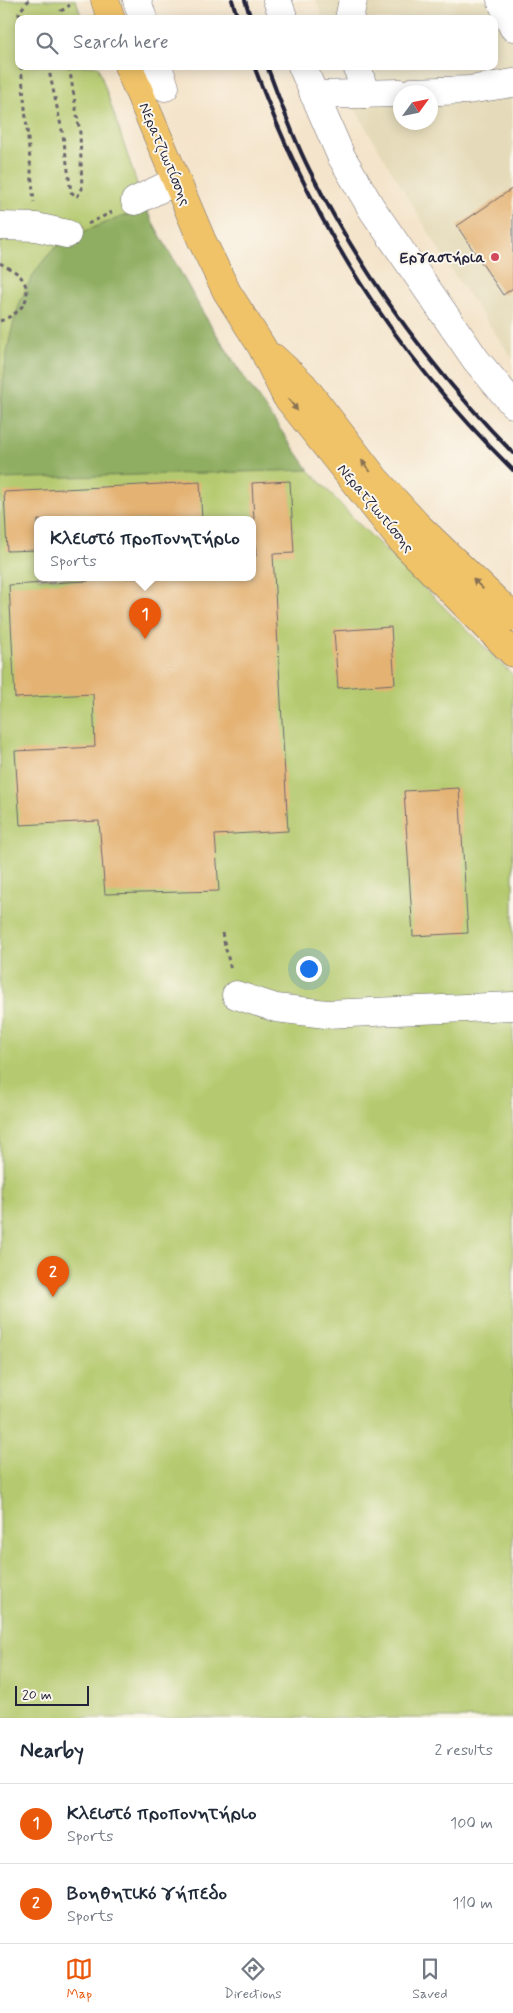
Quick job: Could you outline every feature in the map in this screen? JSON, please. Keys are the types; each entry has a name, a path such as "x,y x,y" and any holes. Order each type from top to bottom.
{"main road":[{"path":"105,0 111,15"},
{"name":"Νερατζιωτίσσης","path":"130,70 176,181 227,292 262,347 286,396 363,495 407,546 513,652"},
{"name":"Νερατζιωτίσσης","path":"262,347 303,385 376,480 417,525 513,617"}],"street":[{"path":"137,0 142,15"},
{"path":"277,0 283,15"},
{"path":"350,15 353,0"},
{"path":"501,0 513,27"},
{"path":"498,32 513,31"},
{"path":"304,70 341,156 372,209 476,360 513,404"},
{"path":"358,70 365,94"},
{"path":"438,91 468,90 513,83"},
{"path":"314,95 393,93"},
{"path":"135,202 176,181"},
{"path":"0,226 36,227 67,234"},
{"path":"236,995 276,1008 326,1014 513,1006"}],"path":[{"path":"20,15 20,10 29,0"},
{"path":"60,15 61,11 70,5"},
{"path":"20,70 36,227"},
{"path":"49,70 63,135 71,192 77,197 82,189 80,133 70,70"},
{"path":"67,234 135,202"},
{"path":"0,263 20,276 27,293 24,307 14,316 0,321"},
{"path":"222,933 236,995"}],"shaded area":[{"path":"316,0 513,0 513,359 451,270 353,106 340,70 498,70 498,15 322,15"}],"green space":[{"path":"0,0 76,0 81,15 15,15 15,70 99,70 145,208 203,313 269,416 309,470 356,521 513,675 513,1718 0,1718"},
{"path":"145,208 203,313 237,368 309,470 0,479 1,414 8,346 16,314 28,284 45,259 67,239"}],"building":[{"name":"Εργαστήρια","path":"513,188 513,288 503,295 457,226"},
{"path":"290,481 294,553 273,554 288,831 215,835 219,891 105,894 99,821 20,825 15,751 95,747 93,694 15,698 9,585 88,581 256,581 256,516 254,516 252,483"},
{"path":"200,482 202,516 34,516 34,550 7,551 4,492"},
{"path":"391,627 395,684 338,688 334,631"},
{"path":"459,788 468,933 413,936 404,791"}],"railway":[{"path":"232,0 237,15"},
{"path":"245,0 250,15"},
{"path":"256,70 302,180 360,283 393,332 430,379 513,470"},
{"path":"269,70 304,158 353,248 376,284 427,355 513,453"}],"place":[{"name":"Εργαστήρια","path":"495,257"},
{"name":"Κλειστό προπονητήριο","path":"145,639"},
{"name":"Βοηθητικό γήπεδο","path":"53,1297"}]}
